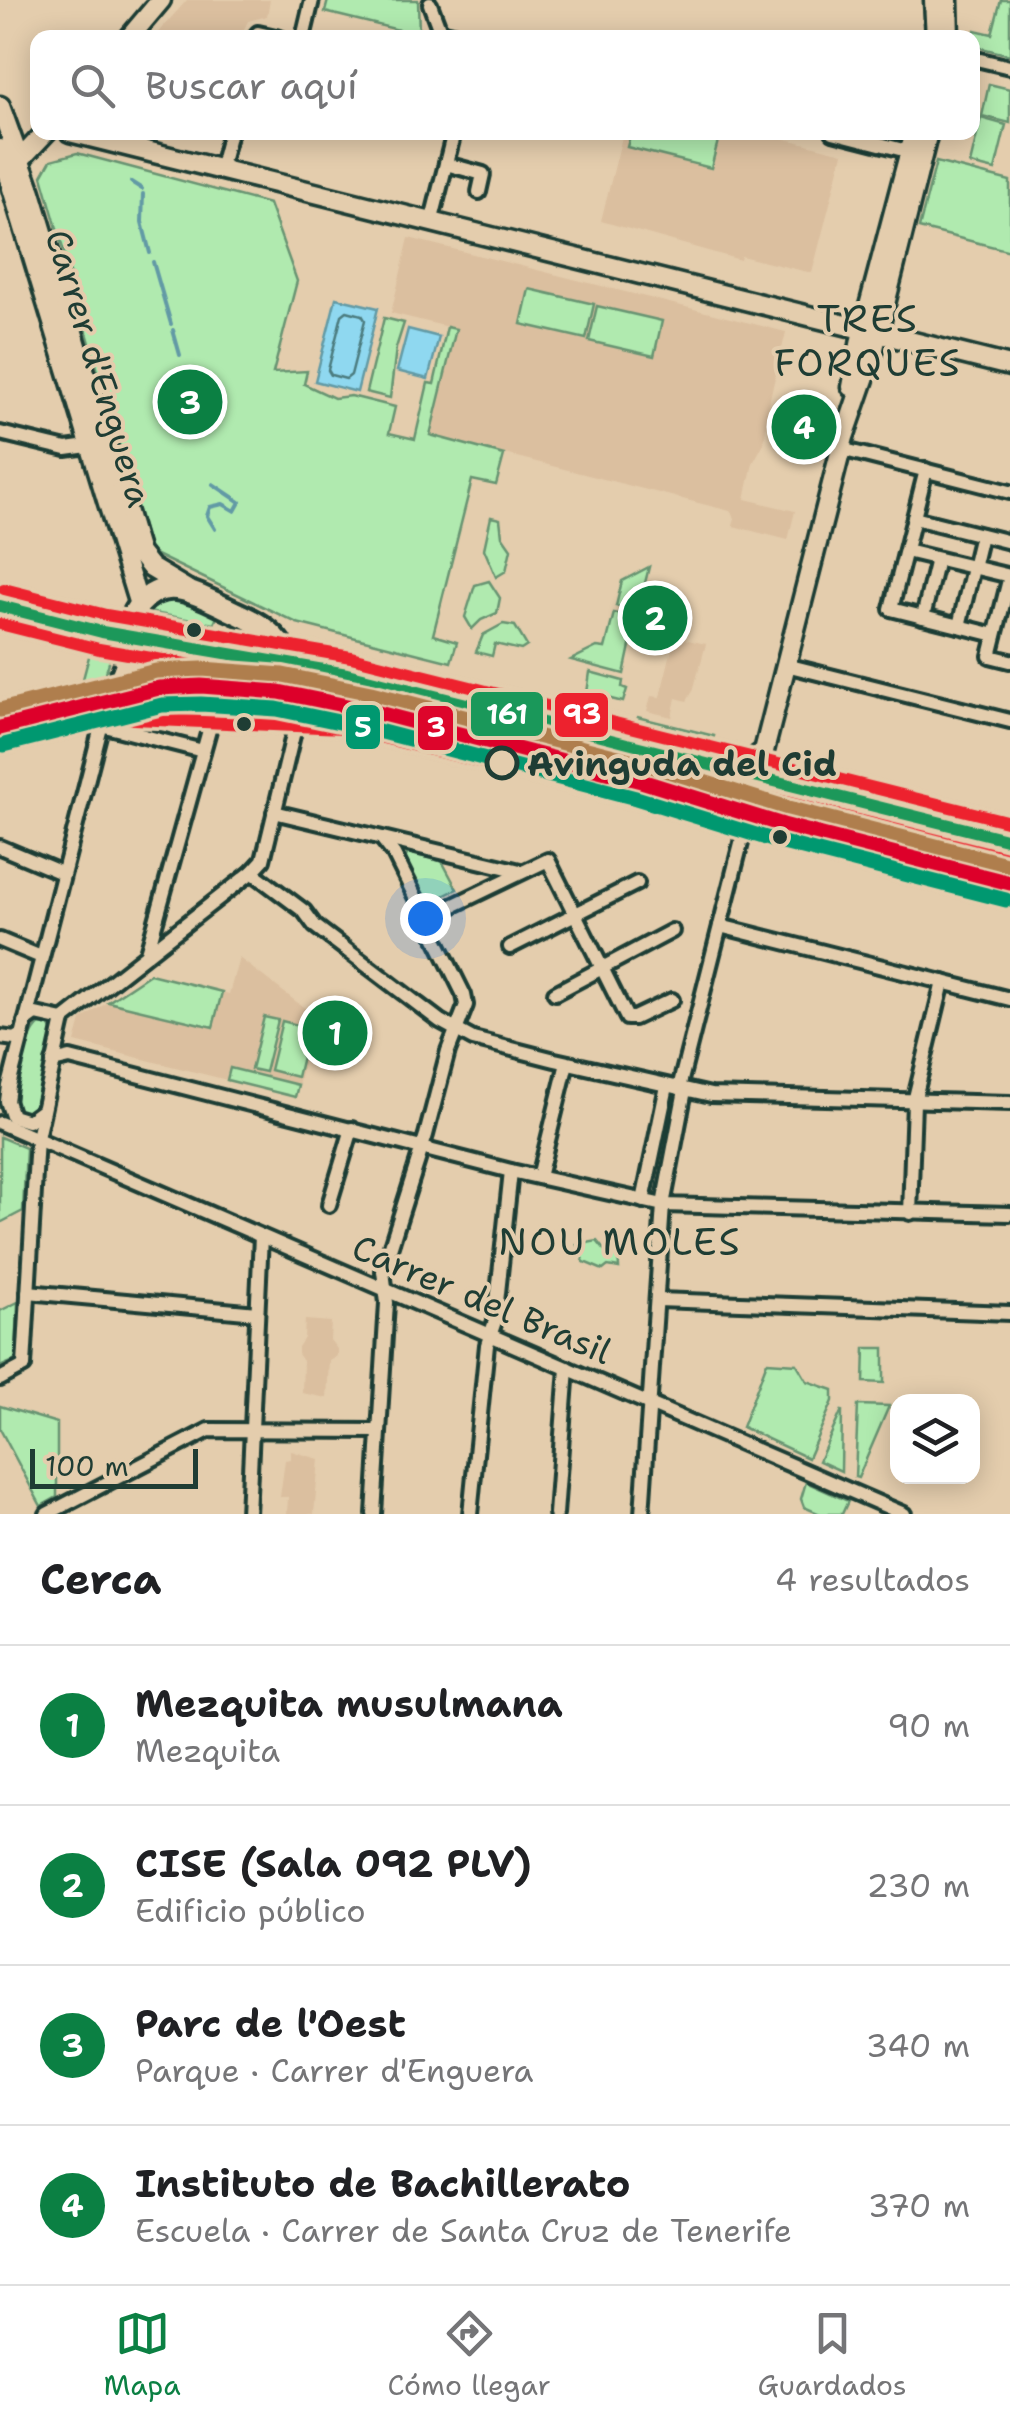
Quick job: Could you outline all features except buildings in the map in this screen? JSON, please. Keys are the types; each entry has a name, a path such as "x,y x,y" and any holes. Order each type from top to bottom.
{"main road":[{"path":"161,704 137,683 133,643 139,605 162,588 191,592 268,630 290,662 288,691 274,706"},
{"path":"0,606 133,643 290,662 1010,840"},
{"path":"0,727 108,700 274,706 364,714 1010,878"},
{"path":"490,746 552,747 627,764 640,761 644,748"},
{"path":"745,810 748,801 759,796 853,819 958,827"},
{"path":"942,860 1010,860"}],"street":[{"path":"136,30 161,0"},
{"path":"304,30 312,0"},
{"path":"934,0 936,30"},
{"path":"948,0 950,30"},
{"path":"430,2 440,30"},
{"path":"428,30 430,2"},
{"path":"980,60 1010,68"},
{"name":"Carrer d'Enguera","path":"0,106 20,160 139,605"},
{"path":"3,179 39,140"},
{"path":"102,140 1010,366"},
{"path":"220,170 228,140"},
{"path":"431,222 452,140"},
{"path":"865,140 916,153"},
{"path":"915,140 916,153"},
{"path":"727,769 742,767 764,751 916,153 923,140"},
{"name":"Carrer d'Enguera","path":"0,149 3,179 139,553 151,568 191,592"},
{"path":"446,164 484,174 479,192"},
{"path":"0,432 66,449 98,444"},
{"path":"843,443 1010,492"},
{"path":"926,470 891,610 995,635"},
{"path":"914,518 1010,542"},
{"path":"959,626 981,535"},
{"path":"906,551 1010,576 990,656 1010,661"},
{"path":"923,618 937,559"},
{"path":"43,1110 34,1119 17,1119 8,1106 9,1086 101,725 133,643 246,676 288,719 294,732"},
{"path":"786,665 1010,721"},
{"path":"147,954 216,705"},
{"path":"0,1379 24,1366 37,1138 63,1020 263,860 294,732 302,718 327,710"},
{"path":"101,725 204,752"},
{"path":"643,1201 720,926 745,810"},
{"path":"274,812 520,871"},
{"path":"374,1514 383,1270 464,1012 464,994 394,854 383,840"},
{"path":"0,847 62,874"},
{"path":"426,919 548,860 629,1019 672,1000"},
{"path":"252,872 304,912 315,926 473,1039 710,1095 1010,1104"},
{"path":"510,947 637,884"},
{"path":"720,926 1010,999"},
{"path":"555,993 672,931"},
{"path":"0,940 41,957"},
{"path":"910,1213 914,1102 943,982"},
{"path":"0,1037 15,1039 36,1014 63,1020"},
{"path":"53,1062 70,1058 643,1201 1010,1214"},
{"path":"539,1177 568,1063"},
{"path":"0,1104 9,1086"},
{"path":"642,1514 663,1204 677,1088"},
{"name":"Carrer del Brasil","path":"0,1123 904,1514"},
{"path":"329,1206 352,1129"},
{"path":"470,1514 512,1171"},
{"path":"248,1514 261,1236"},
{"path":"28,1292 256,1313"},
{"path":"658,1300 1010,1312"},
{"path":"556,1514 567,1368"},
{"path":"48,1514 209,1430 379,1431"}],"shaded area":[{"path":"187,0 270,0 267,16 248,21 244,30 160,30"},
{"path":"621,140 790,140 843,153 812,273 741,256 740,260 601,221"},
{"path":"409,238 786,332 764,443 753,463 745,499 795,511 788,540 733,526 735,518 730,511 430,435 456,329 391,313"},
{"path":"675,637 706,644 693,691 687,701 676,698 672,717 647,711 651,696 660,697"},
{"path":"239,958 315,1016 295,1097 75,1042 81,1020 150,974 229,994"},
{"path":"305,1320 331,1322 330,1340 337,1356 329,1361 327,1398 302,1393 303,1361 298,1347 304,1338"},
{"path":"291,1451 319,1459 314,1514 287,1514 288,1497 280,1497 285,1460 291,1459"}],"green space":[{"path":"328,0 418,0 419,30 399,30 325,12"},
{"path":"1001,0 1010,0 1010,55 980,48 980,31 992,34"},
{"path":"989,84 1010,89 1010,123 982,116"},
{"path":"981,118 1006,125 995,170 970,164 976,140 980,140"},
{"path":"629,140 718,140 711,168 627,147"},
{"path":"77,153 269,204 297,281 273,373 307,371 304,384 334,398 351,396 395,407 389,433 415,439 428,383 434,384 447,327 456,329 430,435 504,455 496,485 472,480 433,635 457,642 451,662 297,623 150,552 42,176 51,160"},
{"path":"936,162 1010,181 1010,251 919,228"},
{"path":"529,289 594,304 586,339 521,324"},
{"path":"597,306 662,321 654,356 589,341"},
{"path":"384,318 404,323 396,348 390,398 366,392"},
{"path":"491,517 500,519 502,536 511,549 506,571 496,577 484,549"},
{"path":"649,567 638,611 616,606 622,581"},
{"path":"489,581 500,598 497,613 472,629 465,617 475,585"},
{"path":"176,600 218,614 214,624 148,612 165,601"},
{"path":"614,613 636,618 624,674 571,660 597,647 605,648"},
{"path":"503,624 515,626 527,646 521,650 495,644 492,656 476,652 483,635"},
{"path":"96,645 113,649 100,692 79,694 91,649"},
{"path":"139,657 213,668 239,679 247,687 211,692 169,690 147,679"},
{"path":"590,672 623,681 622,687 627,689 623,702 587,693"},
{"path":"340,683 637,758 500,737 336,698"},
{"path":"637,717 714,736 711,748 666,735"},
{"path":"645,760 704,775 701,788 626,769"},
{"path":"864,826 919,832 1009,852 941,847"},
{"path":"408,853 442,861 457,889 427,904 405,859"},
{"path":"150,974 222,992 213,1027 108,1002"},
{"path":"264,1017 278,1020 265,1072 251,1069"},
{"path":"282,1021 309,1028 297,1077 270,1070"},
{"path":"40,1024 49,1025 55,1036 36,1111 33,1116 18,1115 16,1095 21,1067 29,1040"},
{"path":"230,1068 298,1085 295,1097 227,1080"},
{"path":"0,1137 26,1148 23,1211 0,1223"},
{"path":"597,1241 605,1251 618,1254 619,1268 608,1266 603,1270 584,1262 577,1245"},
{"path":"18,1302 16,1360 0,1367 0,1311"},
{"path":"865,1348 884,1348 884,1383 864,1382"},
{"path":"767,1362 797,1364 807,1381 833,1390 833,1401 808,1458 742,1427"},
{"path":"858,1405 889,1406 858,1478 855,1477"},
{"path":"0,1406 57,1423 57,1497 41,1506 0,1429"},
{"path":"842,1410 841,1471 819,1461"},
{"path":"806,1482 848,1501 842,1514 820,1514 804,1507 801,1499"}],"water":[{"path":"336,298 378,308 357,392 315,381"},
{"path":"408,329 439,337 428,379 397,371"}],"waterway":[{"path":"131,182 142,189"},
{"path":"143,194 142,222 150,253"},
{"path":"153,262 171,324"},
{"path":"173,330 180,355"},
{"path":"213,484 240,502 235,511 223,504 210,507 207,516 215,529"}],"transit line":[{"name":"93","path":"4,589 106,615 351,657 1010,822"},
{"name":"161","path":"0,606 102,632 347,674 1010,840"},
{"path":"0,624 99,649 343,691 1006,857"},
{"path":"0,710 156,671 202,669 283,675 371,693 645,764 788,808 1010,865"},
{"name":"93","path":"0,709 107,683 349,694 1010,859"},
{"name":"3","path":"0,728 159,688 201,686 279,692 367,710 641,781 783,825 1010,883"},
{"name":"161","path":"0,727 108,700 346,711 1010,877"},
{"name":"5","path":"4,745 162,705 277,709 363,727 636,798 779,842 1006,900"},
{"path":"4,744 110,718 343,728 1006,894"}],"place":[{"name":"Parc de l'Oest","path":"190,402"},
{"name":"Instituto de Bachillerato","path":"804,427"},
{"name":"CISE (Sala 092 PLV)","path":"655,618"},
{"name":"Avinguda del Cid","path":"502,763"},
{"name":"Mezquita musulmana","path":"335,1033"}],"district":[{"name":"TRES FORQUES","path":"868,340"},
{"name":"NOU MOLES","path":"620,1241"}]}
